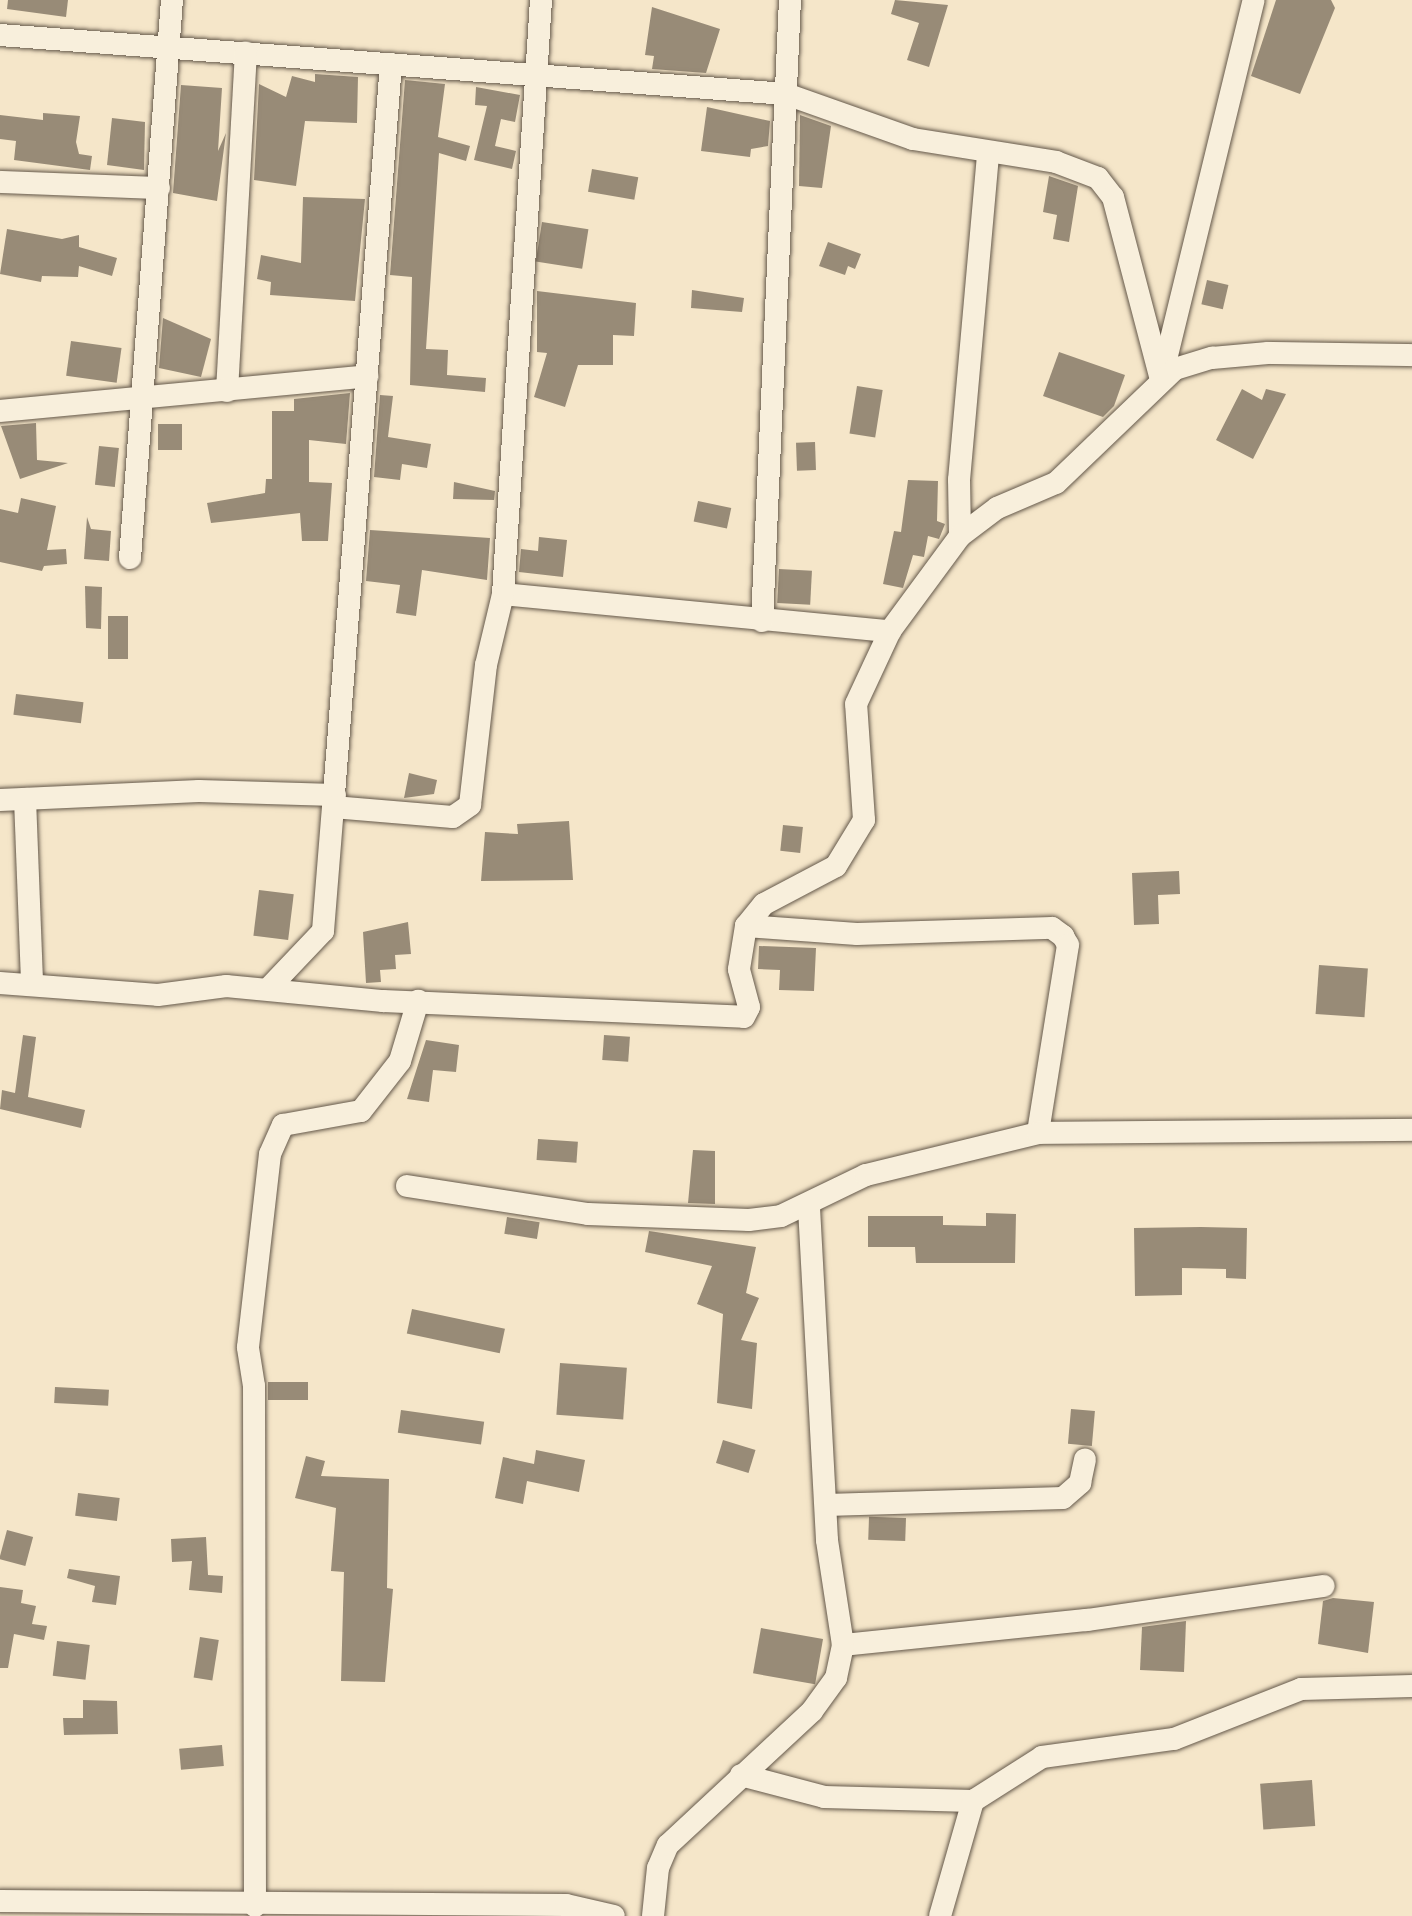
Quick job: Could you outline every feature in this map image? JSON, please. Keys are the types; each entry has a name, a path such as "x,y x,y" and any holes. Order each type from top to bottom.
{"street":[{"path":"130,558 172,0"},
{"path":"0,800 199,791 464,814 503,594 541,0"},
{"path":"762,620 790,0"},
{"path":"1162,380 1254,0"},
{"path":"0,35 786,94 913,139 988,156 1056,162 1108,185 1162,380"},
{"path":"227,391 246,54"},
{"path":"268,989 323,931 391,64"},
{"path":"960,536 959,480 988,156"},
{"path":"0,182 159,188"},
{"path":"0,982 158,995 212,986 735,1020 749,1008 739,969 746,926 764,904 836,866 854,844 867,798 856,704 890,631 960,536 997,508 1056,483 1162,380 1212,358 1412,354"},
{"path":"0,411 367,376"},
{"path":"503,594 890,631"},
{"path":"24,799 32,985"},
{"path":"746,926 857,934 1052,928 1068,945 1038,1133"},
{"path":"255,1906 254,1404 248,1347 270,1154 284,1125 361,1111 400,1061 418,1001"},
{"path":"406,1186 588,1214 676,1218 782,1216 866,1175 1038,1133 1412,1130"},
{"path":"653,1916 658,1868 668,1845 825,1697 844,1645 826,1505 810,1203"},
{"path":"826,1505 1063,1498 1080,1483 1085,1460"},
{"path":"844,1645 1087,1620 1324,1586"},
{"path":"741,1775 824,1797 974,1801 1042,1756 1174,1739 1301,1689 1412,1686"},
{"path":"940,1916 974,1801"},
{"path":"0,1901 108,1910 255,1906 467,1912 566,1905 614,1916"}],"building":[{"path":"8,0 68,0 66,17 7,9"},
{"path":"895,0 948,5 929,67 907,60 919,23 891,14"},
{"path":"1276,0 1331,0 1335,8 1300,94 1251,76"},
{"path":"652,7 720,29 706,73 652,69 654,56 645,55"},
{"path":"315,74 358,77 357,123 305,121 296,186 254,180 259,84 286,97 292,76 315,82"},
{"path":"405,80 445,84 438,137 470,146 466,161 439,153 426,349 448,350 447,375 486,378 485,392 410,385 412,277 390,275"},
{"path":"181,85 222,88 218,151 226,133 217,201 173,193"},
{"path":"476,87 520,95 515,122 501,119 495,146 516,151 512,169 474,160 487,106 475,105"},
{"path":"707,107 770,121 768,146 751,149 750,157 701,151"},
{"path":"43,113 80,116 76,142 79,154 92,156 90,170 14,160 16,141 0,139 0,115 43,120"},
{"path":"800,115 831,126 822,188 799,186"},
{"path":"112,118 145,122 144,170 107,165"},
{"path":"592,169 638,177 634,200 588,192"},
{"path":"1049,176 1078,186 1069,242 1053,239 1057,215 1043,212"},
{"path":"303,197 365,199 355,301 270,295 271,282 257,279 261,255 301,263"},
{"path":"542,222 588,229 582,269 536,262"},
{"path":"7,229 62,239 79,235 79,247 117,258 112,276 79,266 78,277 42,276 41,282 0,274"},
{"path":"828,242 861,254 855,269 848,266 845,275 819,266"},
{"path":"1207,280 1228,285 1223,309 1201,304"},
{"path":"692,290 744,298 742,312 691,308"},
{"path":"537,291 636,303 634,336 613,335 613,365 578,365 565,407 534,397 547,353 537,352"},
{"path":"163,318 211,339 201,377 159,368"},
{"path":"71,341 122,348 117,383 66,376"},
{"path":"1059,352 1125,375 1114,406 1103,417 1043,396"},
{"path":"857,386 883,390 875,437 849,433"},
{"path":"1242,389 1262,400 1266,389 1286,394 1253,459 1216,440"},
{"path":"350,393 346,444 309,440 309,482 332,483 328,541 302,541 300,513 211,523 207,503 265,493 266,479 272,479 272,411 294,411 294,399"},
{"path":"380,395 393,396 388,437 431,444 427,468 402,464 400,480 374,477"},
{"path":"36,423 37,460 68,463 20,479 1,426"},
{"path":"158,424 182,424 182,450 158,450"},
{"path":"815,442 816,470 797,471 796,443"},
{"path":"99,446 119,448 115,487 95,485"},
{"path":"908,480 938,481 937,521 945,524 939,539 928,536 924,557 913,555 903,588 883,584 894,531 901,532"},
{"path":"454,482 495,491 494,500 453,499"},
{"path":"21,498 56,506 47,550 66,549 67,564 44,566 42,571 0,562 0,509 18,513"},
{"path":"698,501 731,508 727,529 694,522"},
{"path":"87,517 91,529 111,531 109,561 84,559"},
{"path":"370,530 490,538 487,580 422,570 416,616 396,613 400,585 366,581"},
{"path":"539,537 567,540 563,577 519,572 521,549 538,551"},
{"path":"779,569 812,571 810,605 777,603"},
{"path":"85,586 102,587 101,629 86,628"},
{"path":"108,616 128,616 128,659 108,659"},
{"path":"16,694 83,702 81,723 13,715"},
{"path":"409,773 437,780 434,794 404,798"},
{"path":"569,821 573,880 481,881 485,832 518,834 517,824"},
{"path":"783,825 803,827 800,853 780,851"},
{"path":"1179,871 1180,894 1158,895 1159,924 1134,925 1132,873"},
{"path":"259,890 294,894 288,940 253,936"},
{"path":"408,922 411,954 395,955 396,969 380,970 381,982 366,983 363,932"},
{"path":"759,946 816,948 814,991 779,990 780,970 758,969"},
{"path":"1319,965 1368,968 1364,1017 1316,1014"},
{"path":"23,1035 36,1037 28,1097 85,1110 81,1128 0,1109 2,1090 15,1093"},
{"path":"604,1035 630,1037 628,1062 602,1060"},
{"path":"426,1040 459,1045 456,1072 433,1070 429,1102 407,1099"},
{"path":"538,1139 578,1142 576,1163 537,1160"},
{"path":"693,1150 715,1151 715,1204 688,1203"},
{"path":"986,1213 1016,1214 1015,1263 916,1263 915,1247 868,1247 868,1216 943,1216 943,1225 986,1226"},
{"path":"507,1217 540,1222 537,1239 504,1234"},
{"path":"1134,1228 1247,1228 1246,1279 1226,1278 1226,1269 1182,1268 1182,1295 1135,1296"},
{"path":"649,1231 756,1247 746,1293 759,1298 741,1340 757,1343 752,1409 717,1403 723,1314 697,1304 712,1266 645,1252"},
{"path":"412,1309 505,1329 500,1353 407,1333"},
{"path":"560,1363 627,1368 623,1420 556,1415"},
{"path":"268,1382 308,1382 308,1400 268,1400"},
{"path":"55,1387 109,1390 108,1406 54,1403"},
{"path":"1071,1409 1095,1411 1092,1446 1068,1444"},
{"path":"401,1410 484,1422 481,1444 398,1433"},
{"path":"723,1440 756,1450 748,1473 716,1463"},
{"path":"536,1450 585,1460 579,1492 527,1481 523,1504 495,1498 503,1457 534,1464"},
{"path":"306,1456 325,1461 321,1476 389,1479 387,1588 393,1589 385,1682 341,1681 344,1572 331,1571 336,1508 295,1498"},
{"path":"78,1493 120,1498 117,1521 75,1516"},
{"path":"869,1517 906,1518 905,1541 868,1540"},
{"path":"7,1530 33,1537 25,1566 0,1559"},
{"path":"206,1537 208,1575 223,1576 222,1593 189,1590 192,1561 172,1562 171,1539"},
{"path":"69,1569 120,1576 116,1605 92,1602 95,1586 67,1578"},
{"path":"0,1587 23,1590 21,1603 36,1606 32,1624 47,1626 44,1640 14,1634 8,1668 0,1668"},
{"path":"1333,1598 1374,1602 1368,1653 1318,1644 1323,1601"},
{"path":"1186,1621 1184,1672 1140,1670 1142,1627"},
{"path":"761,1628 823,1639 815,1684 753,1673"},
{"path":"200,1637 219,1640 212,1680 194,1677"},
{"path":"57,1641 90,1645 85,1680 53,1676"},
{"path":"83,1700 117,1701 118,1734 64,1735 63,1718 83,1718"},
{"path":"222,1745 224,1766 181,1770 179,1749"},
{"path":"1312,1780 1315,1826 1263,1830 1260,1784"}]}
